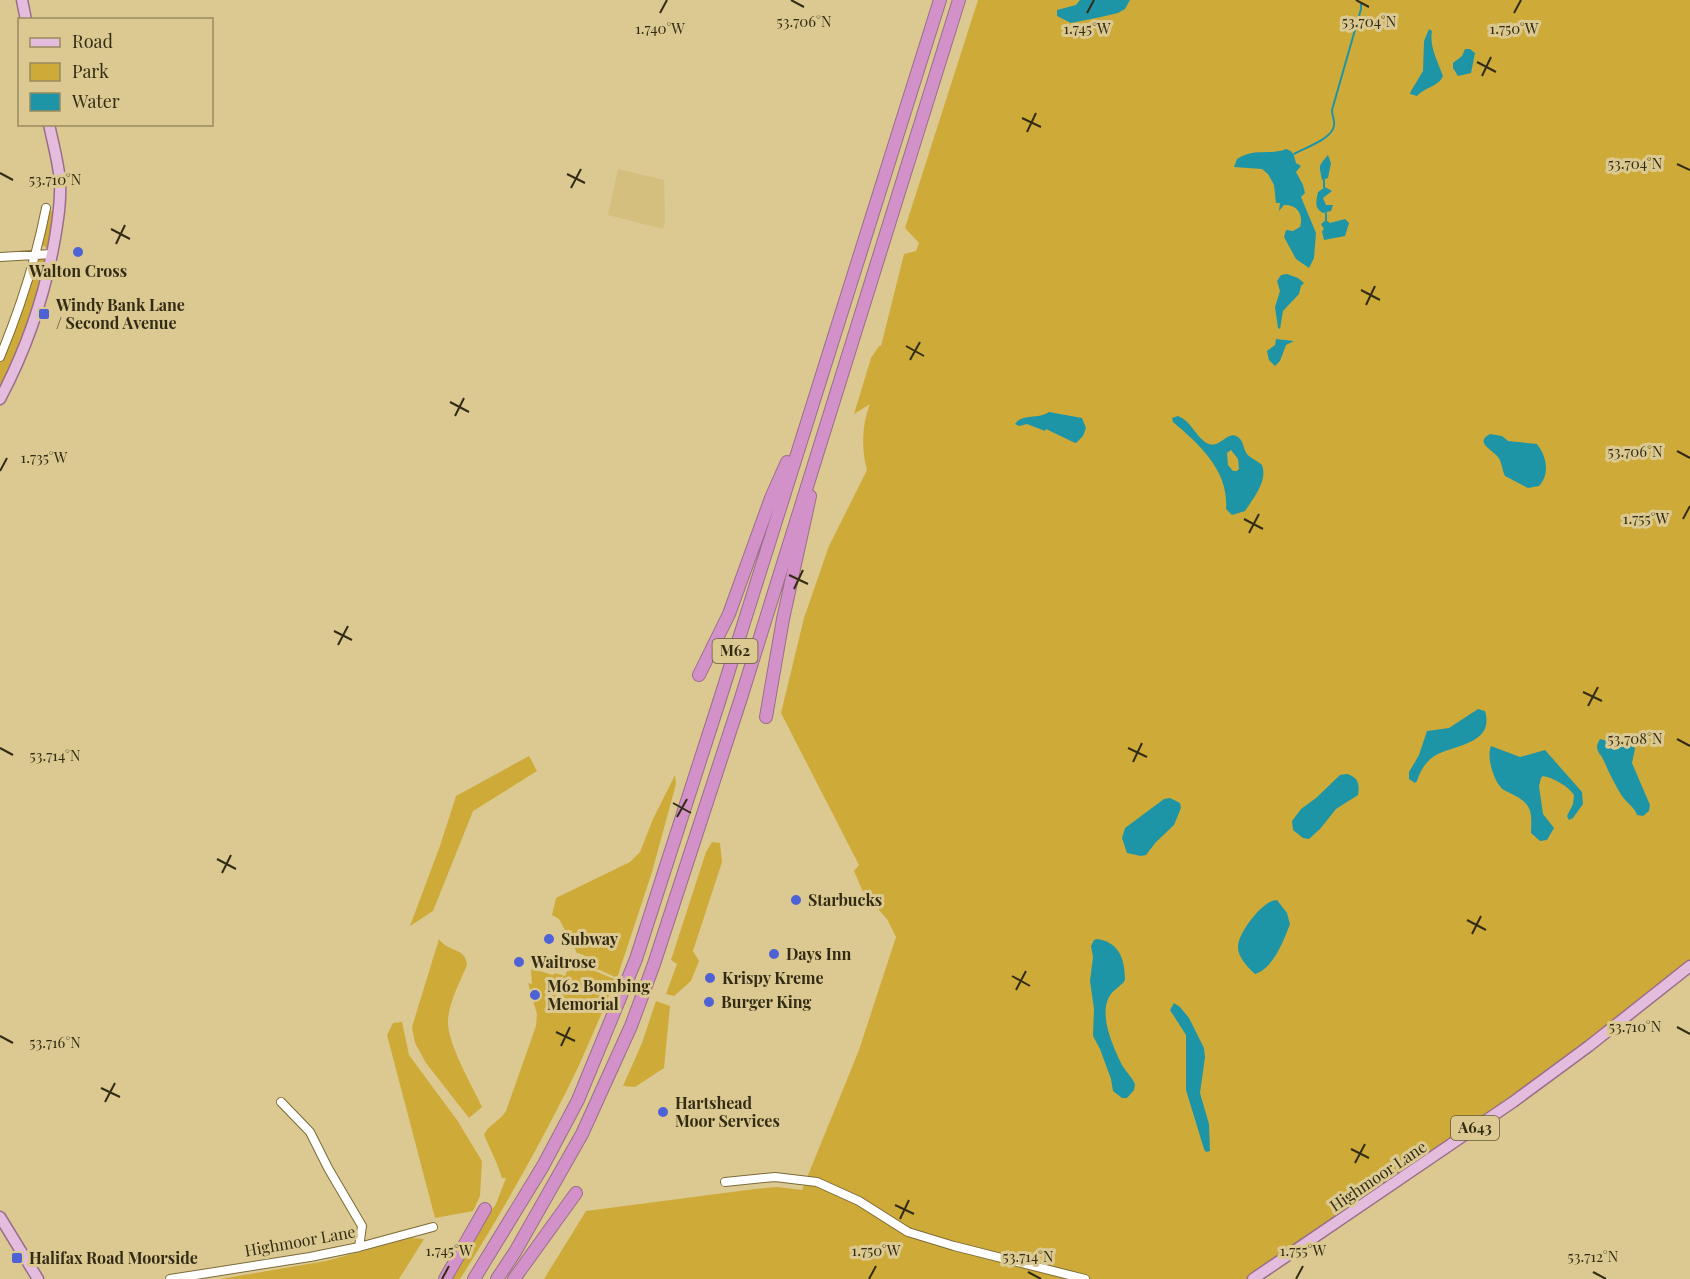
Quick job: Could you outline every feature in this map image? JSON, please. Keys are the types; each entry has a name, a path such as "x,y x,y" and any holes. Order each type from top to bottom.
{"highway":[{"name":"M62","path":"474,1279 543,1166 578,1100 636,959 940,0"},
{"name":"M62","path":"497,1279 521,1242 582,1134 631,1026 654,964 741,698 959,0"},
{"path":"699,675 729,614 771,498 810,410"},
{"path":"766,717 783,619 825,424"},
{"path":"514,1279 576,1193"},
{"path":"445,1279 485,1209"}],"main road":[{"path":"22,0 26,18"},
{"path":"0,399 30,335 43,295 52,254 60,205 60,182 49,126"},
{"name":"Highmoor Lane","path":"1253,1279 1513,1102 1589,1046 1690,966"},
{"path":"0,1217 38,1279"}],"street":[{"path":"0,357 14,324 37,254 46,208"},
{"path":"0,257 52,254"},
{"path":"281,1102 310,1132 362,1226 359,1247"},
{"path":"725,1182 775,1177 817,1182 859,1201 908,1232 1084,1279"},
{"name":"Highmoor Lane","path":"170,1279 310,1257 359,1247 433,1227"}],"shaded area":[{"path":"618,169 664,180 665,221 663,229 608,215"}],"green space":[{"path":"978,0 1690,0 1690,966 1589,1046 1253,1279 544,1279 586,1211 755,1189 777,1187 802,1190 859,1050 896,937 887,919 863,892 854,871 859,865 781,713 804,618 829,546 867,470 863,437 870,404 854,414 871,358 881,346 904,254 916,251 919,243 905,228"},
{"path":"49,211 55,211 50,246 47,248 42,245"},
{"path":"37,254 52,254 43,295 0,399 0,357"},
{"path":"529,756 537,771 473,811 433,911 410,926 456,796"},
{"path":"675,775 676,784 652,872 617,978 600,970 583,966 614,979 614,984 586,1049 543,1137 489,1232 460,1279 450,1279 479,1228 496,1204 506,1178 502,1178 484,1135 506,1111 536,1026 537,1014 528,983 532,984 531,970 565,976 571,962 582,965 584,955 577,953 559,919 552,915 556,898 630,862 640,852 653,819"},
{"path":"712,842 720,843 722,862 693,951 699,961 691,981 674,996 666,994 677,964 671,960 706,852"},
{"path":"439,939 442,943 460,952 466,959 467,965 449,1012 448,1028 455,1051 482,1107 469,1118 426,1063 415,1043 412,1027"},
{"path":"656,1001 670,1006 664,1068 635,1087 623,1086 642,1043"},
{"path":"402,1022 409,1055 457,1120 482,1161 480,1196 473,1211 435,1218 387,1035 393,1023"},
{"path":"411,1238 424,1239 399,1279 220,1279 326,1261"}],"water":[{"path":"1080,0 1130,0 1125,9 1101,17 1071,23 1057,16 1057,10 1076,5"},
{"path":"1429,29 1432,31 1433,48 1443,76 1441,80 1417,96 1410,94 1423,71 1424,41"},
{"path":"1465,49 1470,49 1475,53 1471,73 1458,76 1453,63 1462,56"},
{"path":"1286,149 1292,152 1296,163 1301,166 1296,172 1305,193 1301,197 1316,233 1314,258 1309,268 1296,259 1284,237 1286,230 1293,231 1300,227 1301,218 1296,208 1284,205 1279,211 1280,203 1276,203 1274,185 1262,169 1234,167 1237,159 1244,155"},
{"path":"1328,155 1331,163 1328,178 1322,180 1320,166"},
{"path":"1325,187 1332,191 1323,198 1326,205 1333,205 1331,211 1323,213 1318,209 1316,201 1318,192"},
{"path":"1345,219 1349,223 1345,236 1324,240 1322,231 1324,229 1321,224 1326,220 1330,223"},
{"path":"1287,274 1304,283 1299,294 1283,311 1280,329 1275,307 1280,291 1277,281 1281,275"},
{"path":"1276,339 1294,341 1286,345 1280,361 1275,366 1269,360 1267,351 1275,345"},
{"path":"1049,412 1082,418 1086,428 1083,436 1076,443 1046,429 1045,431 1027,424 1019,426 1015,424 1026,417 1040,416"},
{"path":"1178,416 1182,418 1201,439 1210,444 1219,443 1234,435 1238,437 1247,454 1262,465 1262,483 1245,511 1232,515 1226,509 1226,495 1218,471 1211,460 1173,422 1172,418","holes":["1231,450 1238,459 1239,469 1233,471 1228,465 1227,453"]},
{"path":"1490,434 1502,436 1508,441 1537,444 1546,465 1545,476 1539,486 1528,488 1505,476 1499,459 1484,443"},
{"path":"1478,709 1485,711 1487,722 1479,737 1432,757 1415,783 1409,779 1409,772 1419,755 1427,731 1449,728"},
{"path":"1600,739 1634,746 1632,763 1650,805 1649,811 1643,816 1637,815 1617,788 1598,751 1597,746"},
{"path":"1491,746 1520,757 1545,750 1582,792 1583,804 1569,820 1567,816 1573,804 1574,795 1556,781 1543,776 1541,778 1539,786 1543,814 1554,828 1547,840 1540,841 1531,833 1531,815 1525,802 1504,790 1497,782 1490,763"},
{"path":"1347,774 1354,777 1357,782 1358,795 1336,809 1309,839 1303,838 1293,830 1292,821 1301,809 1340,775"},
{"path":"1170,798 1180,803 1181,808 1174,825 1146,855 1127,853 1122,838 1125,828 1164,799"},
{"path":"1277,900 1287,913 1290,924 1272,960 1255,974 1239,954 1239,940 1247,925 1259,911 1271,901"},
{"path":"1097,939 1116,948 1124,965 1125,980 1109,997 1106,1005 1106,1022 1122,1065 1135,1084 1134,1090 1127,1098 1122,1098 1113,1091 1111,1079 1093,1036 1091,946"},
{"path":"1174,1003 1189,1018 1204,1048 1200,1093 1209,1124 1210,1151 1206,1152 1186,1090 1186,1035 1170,1010"}],"waterway":[{"path":"1294,154 1324,139 1332,130 1334,123 1332,110 1361,3"},
{"path":"1324,180 1324,187"},
{"path":"1326,213 1326,220"}],"place":[{"name":"Walton Cross","path":"78,252"},
{"name":"Windy Bank Lane / Second Avenue","path":"44,314"},
{"name":"Starbucks","path":"796,900"},
{"name":"Subway","path":"549,939"},
{"name":"Days Inn","path":"774,954"},
{"name":"Waitrose","path":"519,962"},
{"name":"Krispy Kreme","path":"710,978"},
{"name":"M62 Bombing Memorial","path":"535,995"},
{"name":"Burger King","path":"709,1002"},
{"name":"Hartshead Moor Services","path":"663,1112"},
{"name":"Halifax Road Moorside","path":"17,1258"}]}
